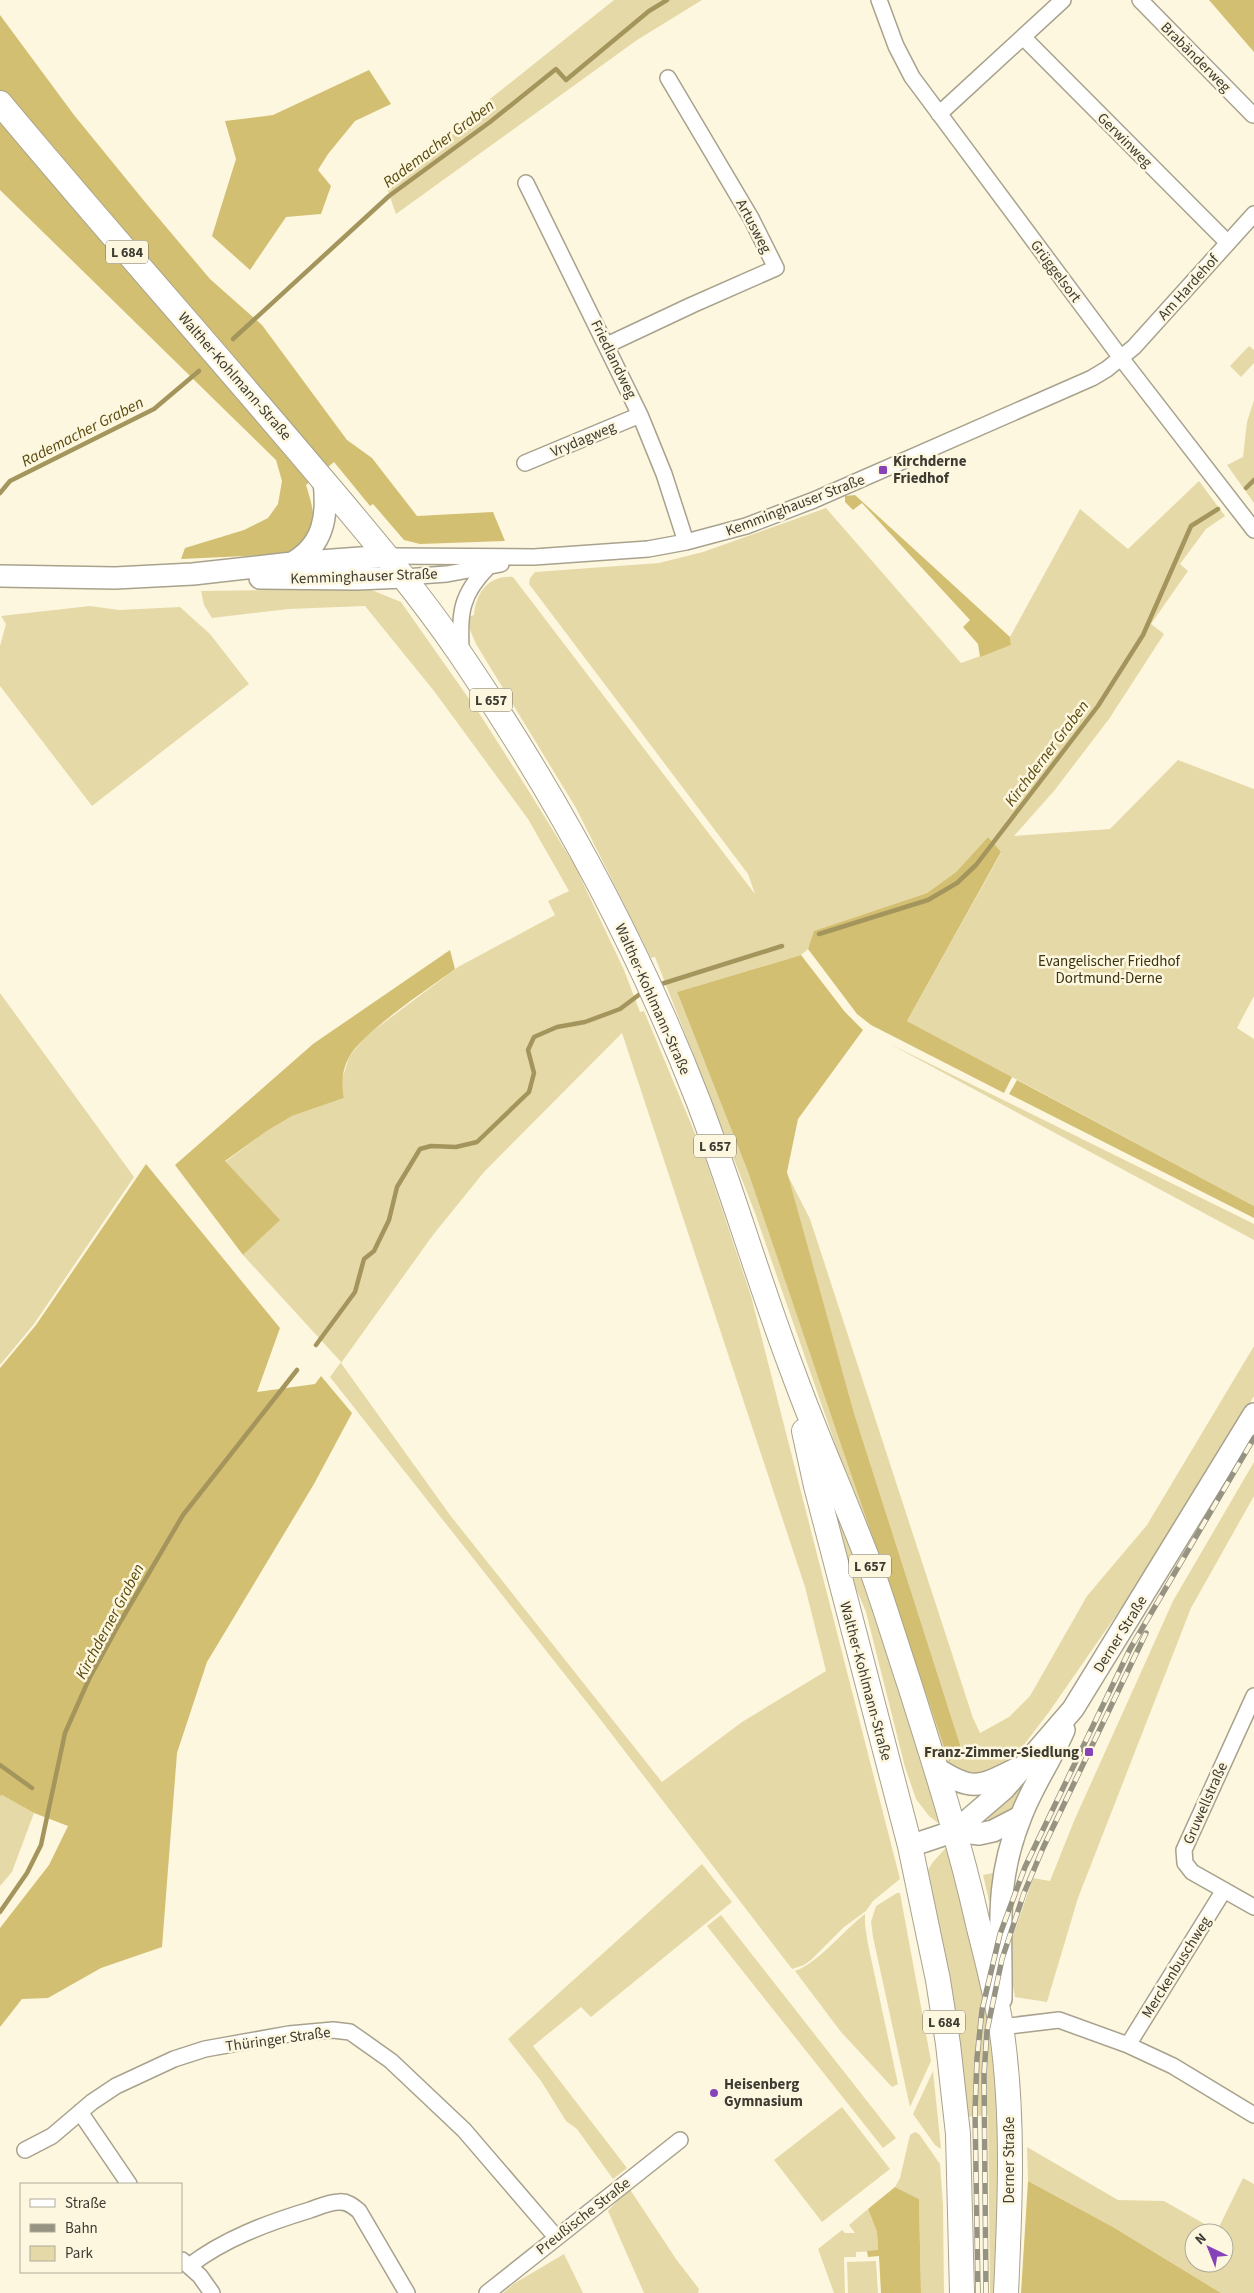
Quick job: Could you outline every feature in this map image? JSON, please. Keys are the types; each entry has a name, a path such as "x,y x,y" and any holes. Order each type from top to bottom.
{"main road":[{"name":"Walther-Kohlmann-Straße","path":"0,103 72,190 255,398 388,556 461,655 558,810 594,874 656,1004 697,1098 724,1169 791,1368 872,1570 955,1831"},
{"path":"292,563 305,556 321,530 325,496 324,481"},
{"name":"Kemminghauser Straße","path":"0,576 115,578 192,574 292,563 388,556"},
{"name":"Kemminghauser Straße","path":"192,574 338,579 404,577"},
{"name":"Walther-Kohlmann-Straße","path":"791,1368 816,1486 910,1846"},
{"name":"Derner Straße","path":"1006,2293 1009,2224 1009,2130 1008,2094 1001,2026 969,1881 955,1831 1004,1789 1073,1709 1254,1414"},
{"path":"1001,2026 1001,1887 1005,1864 1020,1817 1057,1747 1073,1709"},
{"path":"936,1768 962,1784 975,1785 987,1783 1025,1765"},
{"path":"910,1846 955,1831 979,1834 993,1831 1020,1817"},
{"name":"L 684","path":"910,1846 930,1941 948,2044 958,2134 961,2188 962,2293"}],"street":[{"name":"Grüggelsort","path":"878,0 896,46 912,77 1122,358 1254,530"},
{"name":"Brabänderweg","path":"1140,0 1253,115"},
{"path":"939,114 1023,37 1057,2"},
{"name":"Gerwinweg","path":"1023,37 1228,243"},
{"name":"Artusweg","path":"607,345 776,268 751,218 668,78"},
{"name":"Friedlandweg","path":"526,183 640,414 664,474 686,542"},
{"name":"Am Hardehof","path":"1122,358 1254,214"},
{"name":"Kemminghauser Straße","path":"388,556 534,557 648,549 686,542 746,526 843,487 1092,378 1122,358"},
{"name":"Vrydagweg","path":"525,463 640,414"},
{"name":"Kemminghauser Straße","path":"404,577 447,574 534,557"},
{"name":"Walther-Kohlmann-Straße","path":"461,655 460,627 464,599 468,589 489,566"},
{"name":"Gruwellstraße","path":"1254,1696 1184,1850 1184,1863 1192,1872 1254,1907"},
{"name":"Merckenbuschweg","path":"1128,2045 1224,1890"},
{"path":"1001,2026 1059,2020 1128,2045 1172,2066 1254,2115"},
{"name":"Thüringer Straße","path":"25,2150 52,2136 80,2112 116,2086 174,2059 205,2049 289,2034 333,2030 350,2032 391,2061 464,2130 556,2237"},
{"path":"80,2112 128,2183"},
{"name":"Preußische Straße","path":"487,2293 680,2140"},
{"path":"212,2293 200,2276 185,2263 203,2256 245,2233 285,2218 340,2202 351,2204 359,2211 407,2293"}],"green space":[{"path":"614,0 702,0 637,40 396,214 385,183"},
{"path":"1249,346 1254,350 1254,363 1241,377 1230,366"},
{"path":"1254,400 1254,503 1227,465 1243,457 1247,422"},
{"name":"Evangelischer Friedhof Dortmund-Derne","path":"1199,481 1225,516 1206,529 1180,564 1188,571 1151,624 1164,634 1109,719 1054,791 1014,836 1110,829 1178,760 1254,789 1254,996 1237,1028 1254,1039 1254,1206 907,1021 1001,853 988,837 956,872 927,893 815,931 808,949 801,955 677,992 748,1172 950,1761 964,1757 854,1413 786,1172 810,1219 973,1718 980,1733 1009,1717 1030,1696 1087,1596 1147,1525 1254,1346 1254,1396 1167,1542 1049,1712 1023,1746 1005,1764 980,1776 953,1770 945,1760 755,1213 655,957 651,958 576,808 476,644 470,630 468,617 474,615 478,599 485,587 497,579 513,577 755,894 748,874 529,584 530,578 535,572 659,563 703,552 826,508 961,663 1011,645 1010,637 1080,509 1128,549"},
{"path":"369,589 401,602 479,713 575,866 624,970 640,1012 644,1011 704,1155 751,1296 900,1879 873,1901 866,1911 844,1927 804,1965 792,1969 600,1719 330,1377 341,1362 243,1255 279,1220 225,1162 267,1131 292,1116 344,1098 341,1083 349,1057 366,1036 458,967 555,915 548,901 569,891 528,819 434,691 365,606 289,609 212,618 204,605 201,591","holes":["622,1033 805,1587 826,1671 742,1722 662,1782 450,1515 341,1363 433,1235 484,1172"]},
{"path":"90,606 119,610 180,607 210,634 249,684 92,806 0,686 0,646 6,624 1,616"},
{"path":"0,993 134,1177 34,1324 0,1365"},
{"path":"888,1043 1254,1224 1254,1240"},
{"path":"805,1412 945,1817 938,1823 929,1816 916,1799 905,1767 866,1612 852,1579"},
{"path":"1254,1462 1254,1496 1191,1608 1078,1898 1047,2002 1015,1997 1007,1953 1033,1878 1050,1881 1074,1821 1173,1601"},
{"path":"1036,1767 1018,1808 990,1826 986,1815"},
{"path":"2,1795 34,1813 12,1872 0,1886 0,1796"},
{"path":"951,1842 993,2040 1001,2192 995,2293 990,2293 988,2115 966,2117 963,2070 926,1873"},
{"path":"702,1864 732,1902 591,2017 581,2007 533,2046 627,2168 613,2179 577,2129 566,2121 541,2081 508,2039"},
{"path":"997,1872 994,1901 989,1901 983,1875"},
{"path":"900,1893 931,2061 910,2107 871,1922 876,1906"},
{"path":"865,1914 868,1944 898,2084 892,2087 841,2032 795,1971 822,1954"},
{"path":"721,1915 896,2138 883,2148 707,1926"},
{"path":"933,2071 941,2149 935,2145 913,2114"},
{"path":"842,2107 890,2169 822,2222 774,2160"},
{"path":"915,2132 919,2134 940,2164 943,2205 944,2293 921,2293 919,2199 895,2187 900,2178 910,2135"},
{"path":"1027,2147 1118,2200 1164,2201 1203,2223 1184,2223 1184,2270 1113,2227 1028,2181"},
{"path":"1243,2178 1254,2184 1254,2293 1221,2293 1188,2273 1234,2273 1234,2223 1221,2223"},
{"path":"629,2188 676,2259 699,2289 698,2293 644,2293 608,2211"},
{"path":"868,2209 877,2232 878,2251 856,2252 856,2257 844,2257 845,2293 834,2293 818,2249 842,2230 845,2233 855,2233 849,2225"},
{"path":"564,2254 583,2293 503,2293 515,2283"},
{"path":"876,2261 878,2293 848,2293 847,2262"}],"shaded area":[{"path":"1209,0 1254,0 1254,52"},
{"path":"0,15 74,115 145,202 210,279 262,325 347,440 372,458 417,516 493,512 505,541 420,544 404,540 373,504 370,506 334,462 306,485 312,508 312,523 310,530 290,554 181,559 185,548 244,530 268,518 278,504 282,481 276,460 0,190"},
{"path":"369,70 391,104 355,121 328,154 318,170 331,186 321,214 286,217 250,270 212,236 236,159 225,121 273,115"},
{"path":"855,495 1010,637 1011,645 980,657 978,644 963,627 970,620 862,503 853,510 845,502 845,496"},
{"path":"988,837 1001,852 907,1021 1012,1077 1004,1093 871,1025 857,1014 808,949 814,931 927,893 956,872"},
{"path":"450,950 455,969 382,1023 368,1035 349,1057 343,1077 344,1098 292,1116 225,1161 280,1220 243,1255 175,1165 313,1044"},
{"path":"801,955 845,1012 863,1030 798,1119 787,1172 854,1413 964,1757 949,1761 748,1172 677,992"},
{"path":"1017,1080 1254,1206 1254,1218 1009,1094"},
{"path":"146,1164 280,1328 257,1392 315,1384 321,1376 352,1413 314,1484 207,1662 177,1753 162,1947 101,1968 48,1998 22,1999 0,2027 0,1928 49,1865 68,1826 34,1813 2,1795 0,1796 0,1368 36,1325"},
{"path":"1028,2181 1113,2227 1184,2270 1184,2273 1188,2273 1221,2293 1021,2293"},
{"path":"895,2187 919,2199 921,2293 881,2293 879,2256 868,2257 867,2251 878,2250 877,2232 868,2209"}],"waterway":[{"name":"Rademacher Graben","path":"233,339 389,196 490,122 556,69 566,80 649,11 667,0"},
{"name":"Rademacher Graben","path":"0,493 10,481 154,409 199,371"},
{"name":"Kirchderner Graben","path":"1246,488 1254,480"},
{"name":"Kirchderner Graben","path":"819,934 928,900 957,883 976,865 1098,706 1143,635 1191,526 1218,509"},
{"name":"Kirchderner Graben","path":"658,985 782,946"},
{"name":"Kirchderner Graben","path":"316,1345 355,1292 364,1259 374,1251 389,1220 397,1187 420,1149 431,1146 456,1147 477,1142 529,1092 534,1073 528,1050 534,1037 557,1027 585,1022 620,1009 644,991"},
{"name":"Kirchderner Graben","path":"0,1912 27,1873 41,1845 65,1733 89,1679 119,1624 183,1515 297,1370"},
{"path":"0,1765 32,1788"}],"railway":[{"path":"978,2293 975,2111 977,2058 982,2010 1000,1934 1025,1867 1130,1649 1254,1438"},
{"path":"986,2293 984,2074 987,2031 1002,1959 1024,1893 1043,1848 1146,1633"}],"place":[{"name":"Kirchderne Friedhof","path":"883,470"},
{"name":"Franz-Zimmer-Siedlung","path":"1089,1752"},
{"name":"Heisenberg Gymnasium","path":"714,2093"}]}
